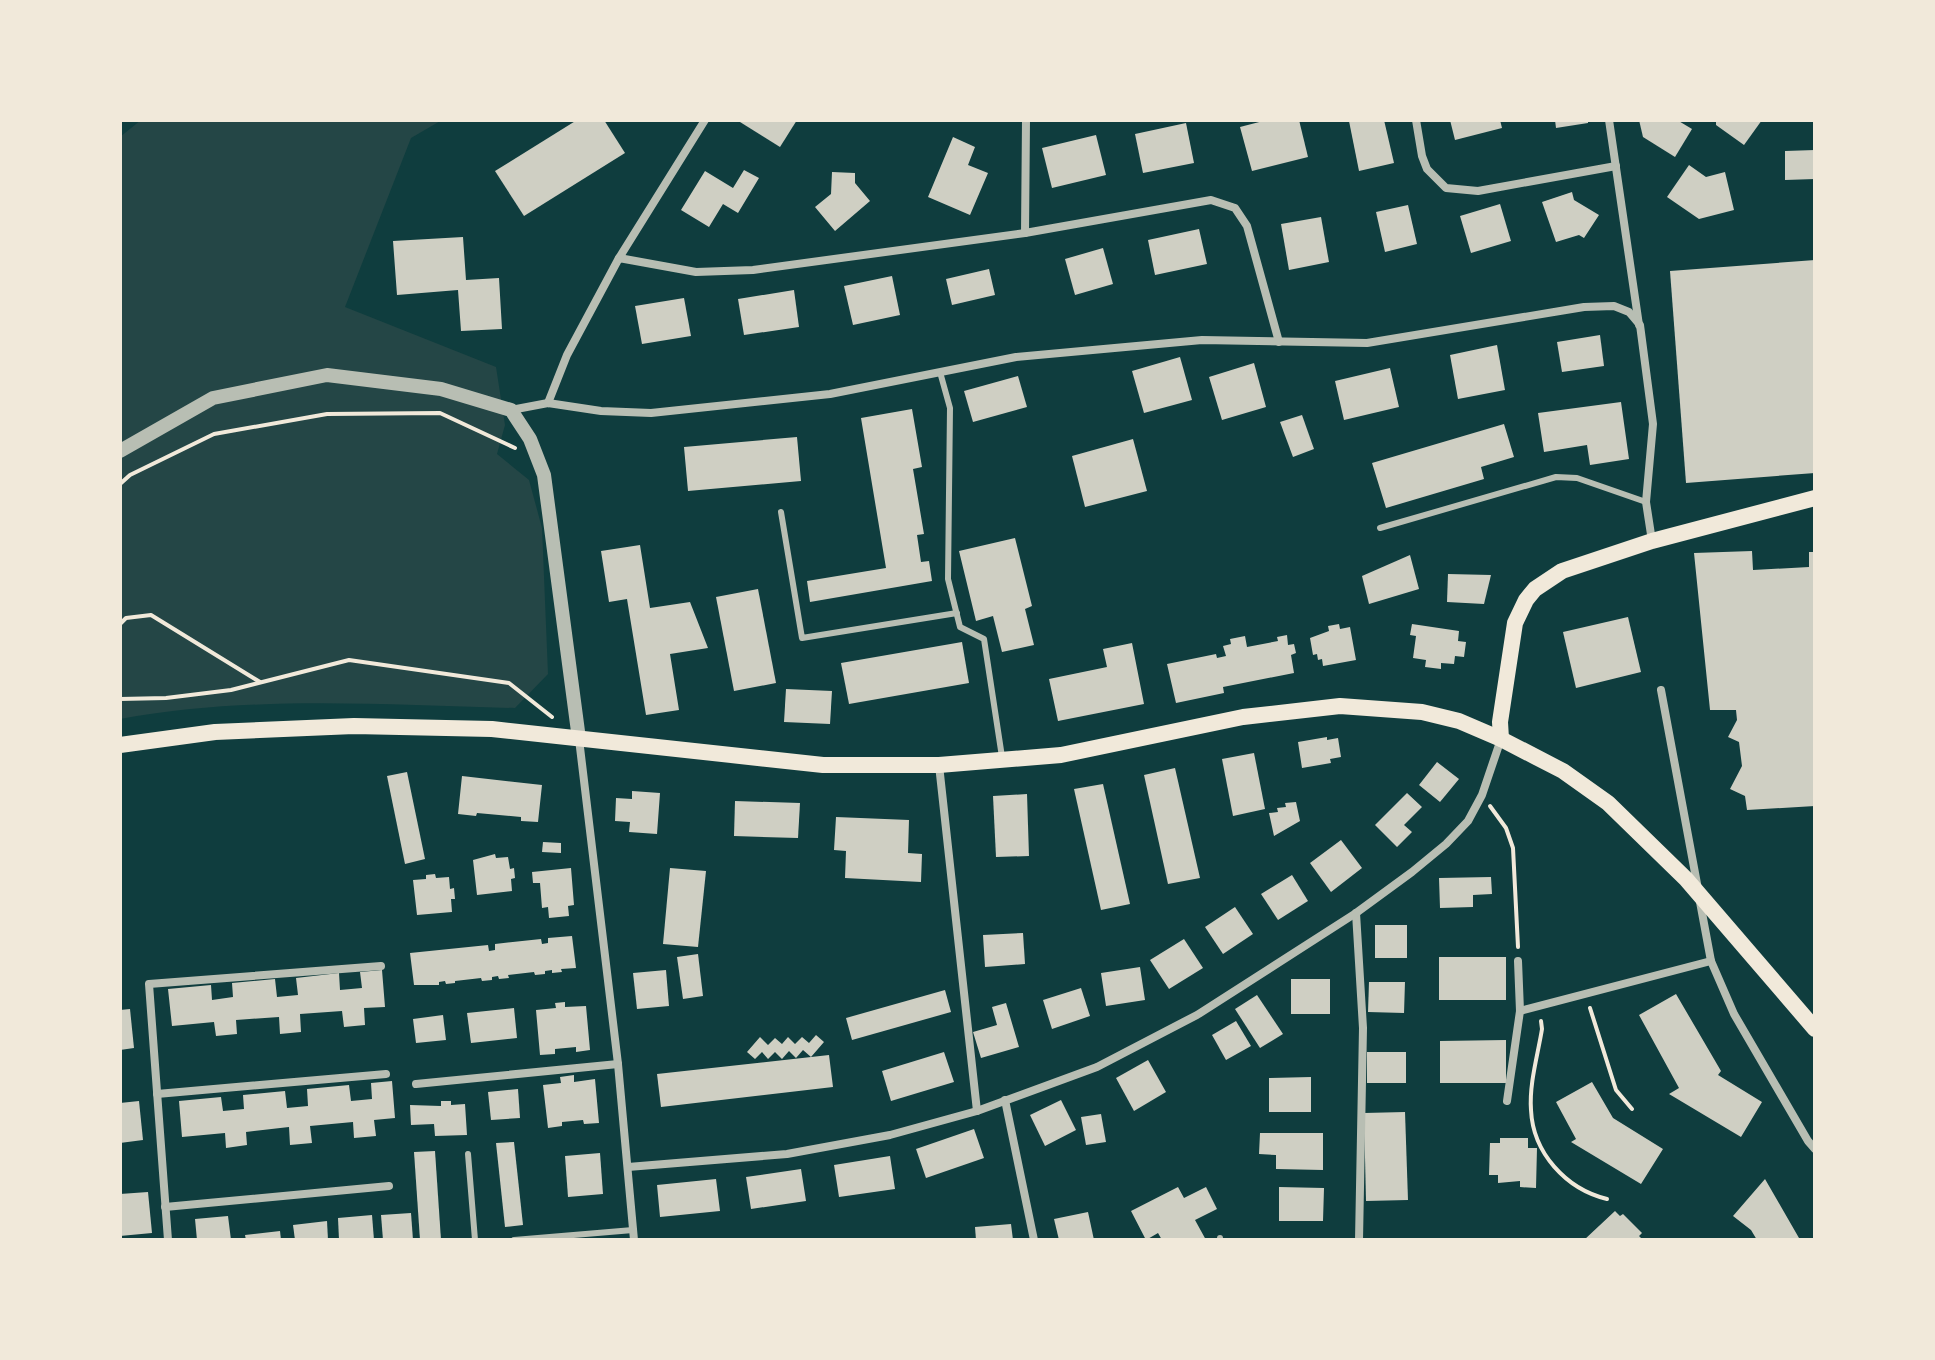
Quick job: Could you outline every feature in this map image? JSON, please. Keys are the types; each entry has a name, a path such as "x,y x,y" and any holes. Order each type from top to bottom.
{"main road":[{"path":"1501,739 1500,722 1515,623 1535,589 1562,571 1652,541 1815,498"},
{"path":"120,745 215,732 354,726 492,729 823,765 939,765 1061,755 1243,717 1340,706 1422,712 1459,721 1501,739 1563,771 1608,803 1686,879 1815,1029"}],"street":[{"path":"548,403 567,355 619,258 705,120"},
{"path":"1025,233 1026,120"},
{"path":"1416,120 1427,169 1446,188 1478,191 1616,166"},
{"path":"1609,120 1653,424 1646,502 1652,541"},
{"path":"619,258 696,272 753,270 1025,233 1211,200 1235,208 1247,226 1279,342"},
{"path":"120,451 213,398 327,375 441,389 511,410 548,403 601,411 651,413 830,394 1016,357 1127,345 1202,340 1367,343 1584,307 1614,306 1629,312 1640,325"},
{"path":"511,410 530,439 544,475 618,1064 634,1240"},
{"path":"1661,690 1711,961 1734,1014 1815,1149"},
{"path":"628,1167 787,1154 890,1135 977,1111 1097,1067 1197,1015 1356,913 1412,872 1468,821 1482,795 1501,739"},
{"path":"939,765 977,1111"},
{"path":"1356,913 1363,1028 1359,1240"},
{"path":"1507,1101 1520,1011 1518,961"},
{"path":"1520,1011 1711,961"},
{"path":"168,1240 149,984 381,966"},
{"path":"416,1084 618,1064"},
{"path":"157,1094 386,1074"},
{"path":"1005,1100 1034,1240"},
{"path":"165,1207 389,1186"}],"lane":[{"path":"940,372 950,408 948,579 960,627 984,639 1003,760"},
{"path":"1380,528 1556,477 1577,478 1646,502"},
{"path":"781,512 802,638 957,613"},
{"path":"468,1154 475,1240"},
{"path":"514,1240 633,1230"}],"path":[{"path":"120,484 130,475 214,434 327,414 440,413 516,449"},
{"path":"120,624 126,618 151,615 260,682"},
{"path":"120,699 231,690 349,660 509,683 552,717"},
{"path":"1482,795 1506,828 1513,848 1518,961"},
{"path":"1585,994 1616,1090 1632,1109"},
{"path":"1538,1007 1542,1029 1530,1106 1532,1123 1541,1148 1557,1171 1571,1183 1607,1199"}],"shaded area":[{"path":"141,120 442,120 411,138 345,307 496,367 505,425 497,454 529,480 542,528 548,674 515,708 267,704 120,719 120,137"}],"building":[{"path":"577,120 604,120 625,153 524,216 495,171"},
{"path":"741,120 797,120 780,147"},
{"path":"1267,120 1299,120 1308,157 1252,171 1240,127"},
{"path":"1384,120 1394,163 1359,171 1349,121"},
{"path":"1450,120 1500,120 1502,128 1455,140"},
{"path":"1555,120 1588,120 1588,123 1556,128"},
{"path":"1639,120 1677,120 1692,129 1675,157 1643,137"},
{"path":"1716,120 1762,120 1744,145 1716,125"},
{"path":"1186,123 1194,163 1143,173 1135,134"},
{"path":"1096,135 1106,175 1052,188 1042,148"},
{"path":"953,137 975,147 968,165 988,173 970,215 928,197"},
{"path":"1815,150 1815,179 1785,180 1785,151"},
{"path":"1689,165 1706,177 1725,172 1734,210 1699,219 1667,197"},
{"path":"744,170 759,178 738,213 723,204 709,227 681,210 705,171 733,188"},
{"path":"832,172 855,173 855,183 870,201 835,231 815,207 831,194"},
{"path":"1572,192 1574,200 1599,215 1584,238 1579,235 1556,242 1542,202"},
{"path":"1500,204 1511,241 1471,253 1460,216"},
{"path":"1408,205 1417,244 1385,252 1376,212"},
{"path":"1321,217 1329,262 1289,270 1281,224"},
{"path":"1199,229 1207,264 1155,275 1148,240"},
{"path":"463,237 466,280 499,278 502,329 461,331 458,290 397,295 393,241"},
{"path":"1103,248 1113,284 1075,295 1065,259"},
{"path":"1815,260 1815,473 1686,483 1670,271"},
{"path":"989,269 995,295 952,305 946,279"},
{"path":"892,276 900,315 853,325 844,286"},
{"path":"794,290 799,327 744,335 738,299"},
{"path":"684,298 691,336 642,344 635,306"},
{"path":"1600,335 1604,366 1562,372 1557,342"},
{"path":"1497,345 1505,390 1458,399 1450,355"},
{"path":"1180,357 1192,400 1144,413 1132,371"},
{"path":"1254,363 1266,407 1222,420 1209,377"},
{"path":"1390,368 1399,407 1344,420 1335,381"},
{"path":"1018,376 1027,407 973,422 964,391"},
{"path":"1621,402 1629,459 1590,465 1587,445 1544,452 1538,413"},
{"path":"912,409 922,467 913,469 924,534 917,535 921,562 929,561 932,581 810,602 807,581 886,568 861,418"},
{"path":"1302,415 1314,449 1293,457 1280,422"},
{"path":"1504,424 1514,457 1481,467 1484,479 1386,508 1372,463"},
{"path":"797,437 801,481 688,491 684,447"},
{"path":"1133,439 1147,491 1085,507 1072,456"},
{"path":"1015,538 1032,606 1025,609 1034,645 1002,652 993,616 976,621 959,551"},
{"path":"640,545 650,608 690,602 708,648 670,654 679,710 646,715 627,599 609,602 601,551"},
{"path":"1752,551 1753,570 1809,567 1809,552 1815,552 1815,806 1747,810 1745,796 1730,789 1742,766 1739,742 1728,737 1737,720 1736,710 1710,710 1694,553"},
{"path":"1410,555 1419,589 1369,604 1362,576"},
{"path":"1448,574 1491,575 1484,604 1447,602"},
{"path":"758,589 776,683 734,691 716,597"},
{"path":"1628,617 1641,672 1576,688 1563,632"},
{"path":"1339,624 1340,629 1350,627 1356,660 1323,666 1322,659 1318,660 1317,654 1313,655 1310,638 1329,631 1328,626"},
{"path":"1412,624 1459,631 1458,641 1466,642 1464,657 1455,656 1454,664 1441,663 1441,669 1425,667 1426,660 1413,658 1416,636 1410,635"},
{"path":"1287,635 1288,645 1294,644 1296,653 1291,655 1294,673 1223,687 1224,693 1176,703 1167,664 1216,654 1217,658 1226,656 1223,646 1231,644 1230,639 1245,636 1247,647 1278,641 1277,637"},
{"path":"962,642 969,683 849,704 841,663"},
{"path":"1132,643 1144,704 1058,721 1049,679 1107,667 1103,649"},
{"path":"786,689 832,691 830,724 784,722"},
{"path":"1327,737 1327,740 1338,738 1341,757 1330,759 1331,763 1302,768 1298,742"},
{"path":"1254,753 1265,809 1233,816 1222,759"},
{"path":"1437,762 1459,779 1440,802 1419,785"},
{"path":"1175,768 1200,878 1168,884 1144,775"},
{"path":"407,772 425,859 405,864 387,776"},
{"path":"462,776 542,785 538,822 521,821 521,817 458,814"},
{"path":"1103,784 1130,904 1101,910 1074,789"},
{"path":"632,791 660,793 657,834 629,832 630,822 615,821 616,798 632,799"},
{"path":"1407,793 1422,807 1404,825 1412,832 1397,847 1375,825"},
{"path":"1027,794 1029,856 996,857 993,796"},
{"path":"735,801 800,803 798,838 734,836"},
{"path":"1296,802 1300,821 1274,836 1269,813 1286,807 1285,803"},
{"path":"836,817 909,820 908,853 922,854 921,882 845,878 846,851 834,850"},
{"path":"1341,840 1362,868 1331,892 1310,863"},
{"path":"543,842 561,843 561,853 542,852"},
{"path":"495,854 496,858 508,857 510,869 514,868 512,891 477,895 473,860"},
{"path":"571,868 574,905 568,906 569,916 549,918 548,907 542,908 540,883 533,883 532,872"},
{"path":"670,868 706,871 698,947 663,944"},
{"path":"435,874 436,878 449,877 450,889 454,888 452,912 417,915 413,880 426,879 426,875"},
{"path":"1292,875 1308,901 1278,920 1261,894"},
{"path":"1491,877 1492,894 1473,895 1473,907 1440,908 1439,878"},
{"path":"1235,907 1253,934 1223,954 1205,927"},
{"path":"1375,925 1407,925 1407,958 1375,958"},
{"path":"1023,933 1025,964 985,967 983,935"},
{"path":"572,936 576,968 552,973 552,970 545,971 545,974 508,975 509,978 499,979 498,976 492,977 492,980 482,981 481,978 446,984 445,981 439,982 439,985 414,985 410,953 488,945 489,951 495,950 495,944 541,939 542,944 548,943 548,938"},
{"path":"1184,939 1203,968 1169,989 1150,960"},
{"path":"698,954 703,996 683,999 677,957"},
{"path":"1439,957 1506,957 1506,1000 1439,1000"},
{"path":"1140,967 1145,1000 1106,1006 1101,973"},
{"path":"382,970 385,1007 364,1008 365,1025 344,1027 342,1011 300,1014 301,1032 280,1034 279,1017 236,1020 237,1034 216,1036 214,1022 172,1026 168,989 211,985 212,1000 233,997 232,983 275,979 277,997 298,995 296,978 339,973 340,990 362,988 360,972"},
{"path":"666,970 669,1006 637,1009 633,973"},
{"path":"1291,979 1330,979 1330,1014 1291,1014"},
{"path":"1369,982 1405,982 1404,1013 1368,1012"},
{"path":"1081,988 1090,1016 1052,1029 1043,1000"},
{"path":"945,990 951,1012 852,1040 846,1018"},
{"path":"1676,994 1721,1071 1718,1075 1762,1102 1741,1137 1669,1094 1679,1088 1639,1015"},
{"path":"1257,995 1283,1034 1260,1048 1235,1009"},
{"path":"565,1002 565,1007 586,1006 590,1050 576,1052 576,1047 555,1049 555,1054 540,1055 536,1010 556,1008 555,1003"},
{"path":"1006,1003 1019,1047 981,1058 973,1032 997,1025 992,1007"},
{"path":"514,1008 517,1038 471,1043 467,1013"},
{"path":"130,1009 134,1048 120,1050 120,1010"},
{"path":"443,1015 446,1040 416,1043 413,1019"},
{"path":"1236,1021 1251,1046 1226,1060 1212,1035"},
{"path":"816,1035 824,1042 811,1057 803,1050 796,1058 789,1051 782,1059 775,1052 768,1059 762,1052 755,1059 747,1052 760,1037 768,1045 775,1038 782,1044 788,1037 795,1044 802,1037 809,1043"},
{"path":"1506,1040 1506,1083 1440,1083 1440,1041"},
{"path":"944,1052 954,1082 891,1101 882,1071"},
{"path":"1367,1052 1406,1052 1406,1083 1367,1083"},
{"path":"829,1055 833,1087 661,1107 657,1074"},
{"path":"1148,1060 1166,1092 1134,1111 1116,1078"},
{"path":"574,1075 574,1082 595,1079 599,1123 584,1124 583,1120 562,1122 562,1126 548,1128 543,1085 561,1083 560,1077"},
{"path":"1311,1077 1311,1112 1269,1112 1269,1078"},
{"path":"392,1081 395,1118 374,1120 376,1136 354,1138 353,1122 310,1126 312,1143 290,1145 289,1127 246,1132 247,1145 226,1148 225,1133 182,1137 179,1101 221,1097 223,1111 244,1109 243,1095 285,1091 287,1108 308,1106 307,1089 349,1085 351,1101 372,1099 371,1083"},
{"path":"1592,1082 1613,1118 1663,1149 1641,1184 1571,1142 1576,1139 1556,1102"},
{"path":"518,1089 520,1118 491,1120 488,1092"},
{"path":"1061,1100 1076,1130 1045,1146 1030,1115"},
{"path":"139,1101 143,1140 120,1143 120,1103"},
{"path":"441,1101 451,1101 451,1105 465,1104 467,1135 435,1136 434,1124 411,1125 410,1105 441,1106"},
{"path":"1405,1112 1408,1200 1366,1201 1364,1113"},
{"path":"1101,1114 1106,1142 1086,1145 1081,1117"},
{"path":"974,1129 984,1158 926,1178 916,1149"},
{"path":"1260,1133 1323,1133 1323,1170 1276,1169 1276,1155 1259,1154"},
{"path":"1500,1138 1528,1138 1528,1148 1537,1148 1536,1188 1520,1187 1520,1181 1498,1183 1498,1175 1489,1175 1490,1143 1500,1143"},
{"path":"514,1142 523,1225 505,1227 496,1143"},
{"path":"435,1151 441,1240 420,1240 414,1152"},
{"path":"600,1153 603,1194 568,1197 565,1156"},
{"path":"890,1156 895,1189 839,1197 834,1165"},
{"path":"801,1169 806,1201 751,1209 746,1177"},
{"path":"716,1179 720,1211 660,1217 657,1185"},
{"path":"1765,1179 1800,1240 1757,1240 1751,1230 1733,1216"},
{"path":"1178,1187 1184,1198 1206,1187 1217,1209 1195,1220 1206,1240 1162,1240 1158,1233 1146,1240 1131,1211"},
{"path":"1279,1187 1324,1188 1323,1221 1279,1221"},
{"path":"148,1192 152,1233 120,1236 120,1194"},
{"path":"1615,1211 1620,1216 1623,1214 1642,1233 1639,1236 1643,1240 1584,1240"},
{"path":"1088,1212 1094,1240 1059,1240 1054,1219"},
{"path":"411,1213 413,1240 383,1240 381,1215"},
{"path":"372,1215 374,1240 339,1240 338,1218"},
{"path":"228,1216 231,1240 197,1240 195,1219"},
{"path":"327,1221 328,1240 295,1240 293,1225"},
{"path":"1011,1224 1013,1240 976,1240 975,1227"},
{"path":"280,1231 281,1240 246,1240 245,1235"}]}
